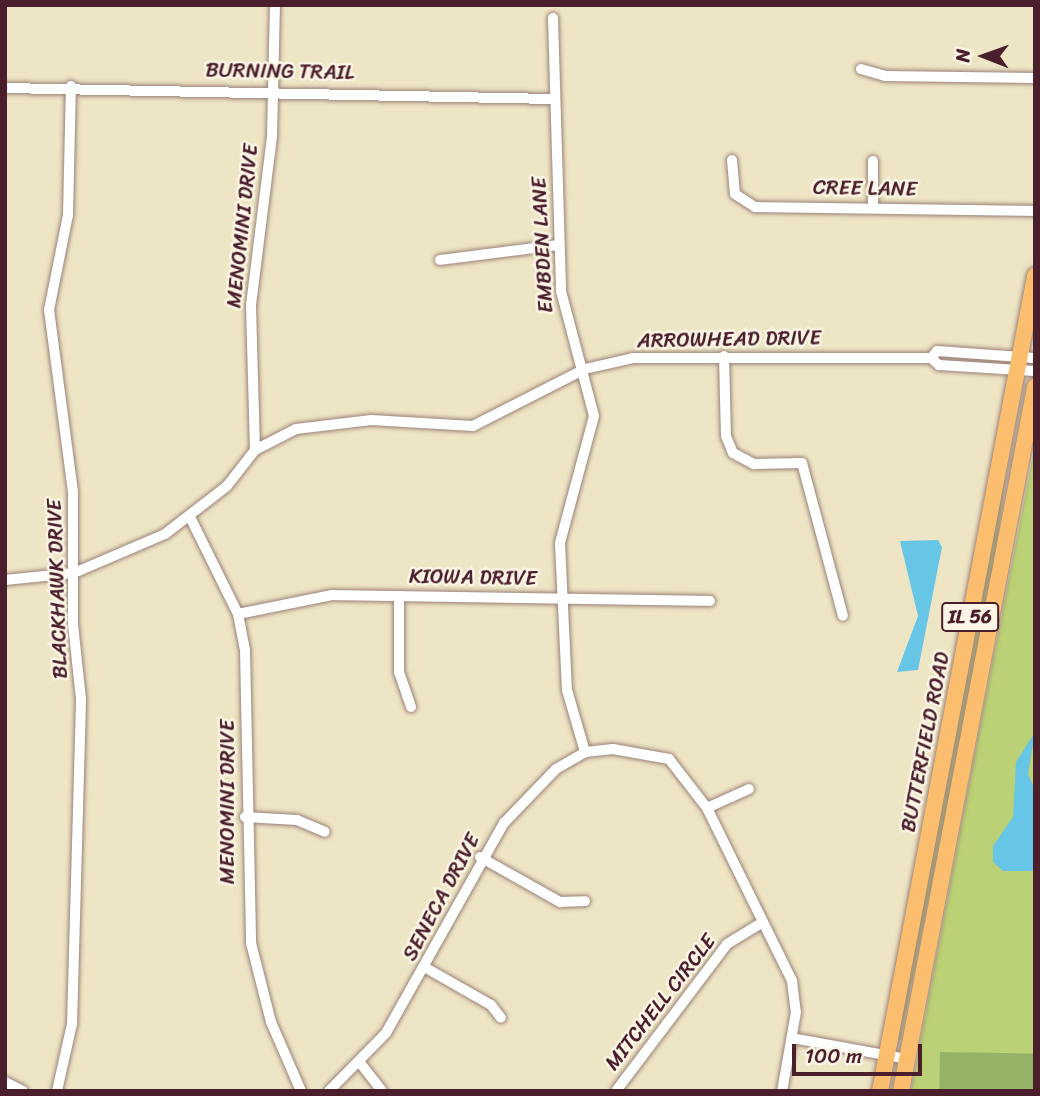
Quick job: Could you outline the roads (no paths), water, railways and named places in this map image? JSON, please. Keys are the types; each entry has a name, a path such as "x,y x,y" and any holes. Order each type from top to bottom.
{"main road":[{"name":"BUTTERFIELD ROAD","path":"880,1091 1017,369 1028,355 1035,276"},
{"name":"BUTTERFIELD ROAD","path":"901,1091 1035,387"}],"street":[{"name":"MENOMINI DRIVE","path":"255,450 251,306 273,90 275,5"},
{"name":"EMBDEN LANE","path":"553,18 559,245 566,323 585,369 593,425 561,532 561,597 567,690 585,752"},
{"path":"861,69 885,76 1035,78"},
{"name":"BURNING TRAIL","path":"5,88 71,86 273,90 554,99"},
{"name":"BLACKHAWK DRIVE","path":"57,1091 72,1024 81,699 74,573 73,492 49,310 68,215 71,86"},
{"name":"CREE LANE","path":"732,160 735,194 747,205 1035,211"},
{"path":"873,161 873,208"},
{"path":"440,260 559,245"},
{"name":"ARROWHEAD DRIVE","path":"931,358 937,351 1028,355"},
{"name":"ARROWHEAD DRIVE","path":"5,580 74,573 190,517 255,450 296,429 330,422 473,426 585,369 649,356 931,358 939,365 1035,371"},
{"path":"724,356 726,436 733,453 754,464 802,463 843,616"},
{"name":"MENOMINI DRIVE","path":"190,517 238,614 247,683 245,817 256,971 301,1091"},
{"path":"399,596 399,672 411,707"},
{"name":"KIOWA DRIVE","path":"238,614 305,597 561,597 710,601"},
{"path":"585,752 629,749 669,759 707,807 792,981 792,1038 782,1091"},
{"name":"SENECA DRIVE","path":"329,1091 361,1064 426,968 480,857 536,789 585,752"},
{"path":"707,807 749,789"},
{"path":"245,817 298,820 325,832"},
{"path":"480,857 560,902 585,901"},
{"name":"MITCHELL CIRCLE","path":"616,1091 727,944 763,922"},
{"path":"426,968 491,1005 501,1018"},
{"path":"792,1038 907,1059"},
{"path":"361,1064 382,1091"},
{"path":"5,1082 23,1091"}],"water":[{"path":"938,540 942,547 918,670 897,672 918,616 900,541"},
{"path":"1035,732 1028,774 1035,790 1035,871 1003,871 993,862 993,846 1013,817 1016,762"}]}
